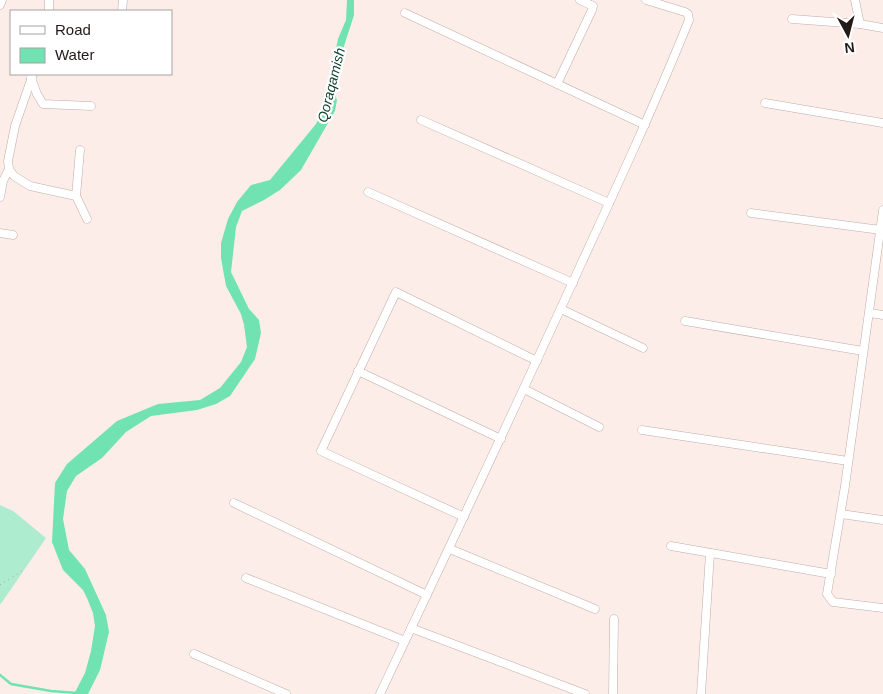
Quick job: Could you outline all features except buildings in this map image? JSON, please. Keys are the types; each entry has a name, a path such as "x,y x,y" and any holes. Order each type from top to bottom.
{"street":[{"path":"0,5 2,0"},
{"path":"557,84 594,3 580,0"},
{"path":"380,694 450,549 573,283 645,125 689,20 688,14 685,12 646,0"},
{"path":"855,0 860,24"},
{"path":"405,13 645,125"},
{"path":"792,19 860,24 883,28"},
{"path":"32,76 37,94 43,104 91,106"},
{"path":"32,76 15,126 8,161 9,169 14,176 30,186 76,196"},
{"path":"765,103 883,123"},
{"path":"421,120 609,203"},
{"path":"80,150 76,196 87,219"},
{"path":"0,197 3,181 9,169"},
{"path":"368,192 573,283"},
{"path":"883,210 841,514 827,594 833,602 883,608"},
{"path":"751,213 881,230"},
{"path":"0,233 13,235"},
{"path":"464,517 320,451 396,292 537,361"},
{"path":"561,309 643,348"},
{"path":"870,313 883,315"},
{"path":"685,321 863,351"},
{"path":"358,371 501,439"},
{"path":"524,389 599,427"},
{"path":"642,430 848,461"},
{"path":"234,503 427,595"},
{"path":"841,514 883,520"},
{"path":"671,546 831,574"},
{"path":"450,549 595,609"},
{"path":"701,694 710,553"},
{"path":"246,578 405,641"},
{"path":"613,694 614,619"},
{"path":"411,628 585,694"},
{"path":"194,654 286,694"}],"path":[{"path":"0,585 25,569"}],"shaded area":[{"path":"0,505 13,511 46,538 0,605"}],"water":[{"name":"Qoraqamish","path":"347,0 354,0 354,15 338,65 334,93 337,100 335,111 301,170 280,190 242,211 236,227 231,272 249,309 259,320 261,333 255,359 230,396 216,404 197,410 151,416 126,432 102,458 76,476 67,491 63,519 69,550 85,569 106,615 109,632 100,670 88,694 74,694 85,673 95,626 93,613 83,590 63,570 52,542 55,483 67,464 117,421 158,404 200,400 220,388 241,362 247,347 244,325 241,314 226,286 221,258 221,243 228,219 237,202 251,185 270,180 316,124 324,107 338,39 346,20"}],"waterway":[{"path":"0,675 11,684 51,691 77,693"}]}
